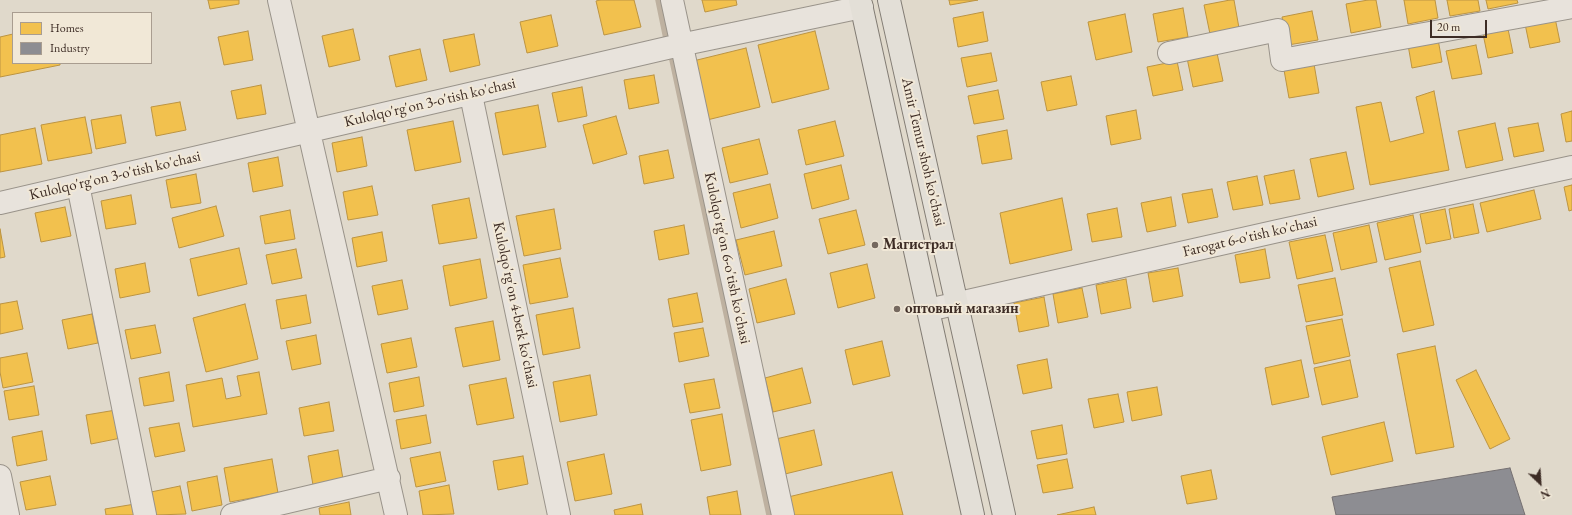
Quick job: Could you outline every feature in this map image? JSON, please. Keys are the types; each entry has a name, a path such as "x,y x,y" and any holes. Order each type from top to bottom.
{"main road":[{"name":"Amir Temur shoh ko'chasi","path":"889,0 1004,515"},
{"name":"Amir Temur shoh ko'chasi","path":"861,3 973,515"}],"street":[{"path":"279,0 396,515"},
{"name":"Kulolqo'rg'on 6-o'tish ko'chasi","path":"672,0 680,45 782,515"},
{"name":"Kulolqo'rg'on 3-o'tish ko'chasi","path":"0,203 308,130 471,95 861,3"},
{"path":"1169,53 1278,30 1282,60 1572,7"},
{"name":"Kulolqo'rg'on 4-berk ko'chasi","path":"471,95 559,515"},
{"name":"Farogat 6-o'tish ko'chasi","path":"928,310 1572,167"},
{"path":"78,185 145,515"},
{"path":"0,476 8,515"},
{"path":"232,515 388,478"}],"building: Homes":[{"path":"208,0 239,0 239,4 210,9"},
{"path":"634,0 641,27 604,35 596,1"},
{"path":"702,0 736,0 737,5 705,12"},
{"path":"949,0 978,0 950,5"},
{"path":"1234,0 1239,28 1210,34 1204,5"},
{"path":"1376,0 1381,27 1351,33 1346,4"},
{"path":"1404,0 1435,0 1438,18 1408,24"},
{"path":"1447,0 1478,0 1480,11 1450,16"},
{"path":"1486,0 1517,0 1518,3 1488,9"},
{"path":"1183,8 1188,37 1158,42 1153,14"},
{"path":"1312,11 1318,40 1288,45 1282,17"},
{"path":"983,12 988,41 958,47 953,18"},
{"path":"1554,13 1560,42 1530,48 1524,19"},
{"path":"1125,14 1132,52 1096,60 1088,22"},
{"path":"551,15 558,46 527,53 520,22"},
{"path":"1507,24 1513,53 1488,58 1482,29"},
{"path":"353,29 360,60 329,67 322,36"},
{"path":"248,31 253,60 224,65 218,37"},
{"path":"815,31 829,89 772,103 758,45"},
{"path":"1437,33 1442,62 1412,68 1407,39"},
{"path":"12,34 12,64 60,65 0,77 0,37"},
{"path":"474,34 480,65 450,72 443,40"},
{"path":"1476,45 1482,74 1452,79 1446,51"},
{"path":"746,48 760,107 703,121 689,62"},
{"path":"420,49 427,80 396,87 389,56"},
{"path":"991,53 997,81 967,87 961,58"},
{"path":"1217,53 1223,81 1193,87 1187,58"},
{"path":"1177,61 1183,90 1153,96 1147,67"},
{"path":"1314,64 1319,93 1289,98 1284,70"},
{"path":"654,75 659,103 629,109 624,80"},
{"path":"1071,76 1077,105 1047,111 1041,82"},
{"path":"261,85 266,114 237,119 231,91"},
{"path":"582,87 587,116 558,122 552,93"},
{"path":"998,90 1004,119 974,124 968,96"},
{"path":"1434,91 1449,170 1370,185 1356,107 1381,102 1390,142 1424,133 1416,97"},
{"path":"180,102 186,130 156,136 151,107"},
{"path":"538,105 546,147 503,155 495,113"},
{"path":"1136,110 1141,139 1111,145 1106,116"},
{"path":"1572,111 1572,141 1566,142 1561,114"},
{"path":"121,115 126,143 96,149 91,120"},
{"path":"616,116 627,154 593,164 583,125"},
{"path":"85,117 92,153 48,161 41,125"},
{"path":"453,121 461,162 415,171 407,130"},
{"path":"835,121 844,156 806,165 798,130"},
{"path":"1495,123 1503,160 1466,168 1458,131"},
{"path":"1538,123 1544,151 1514,157 1508,128"},
{"path":"35,128 42,164 0,172 0,135"},
{"path":"1007,130 1012,159 982,164 977,136"},
{"path":"362,137 367,166 337,172 332,143"},
{"path":"759,139 768,174 730,183 722,148"},
{"path":"668,150 674,178 644,184 639,156"},
{"path":"1346,152 1354,189 1318,197 1310,159"},
{"path":"278,157 283,186 253,192 248,163"},
{"path":"841,165 849,199 812,209 804,174"},
{"path":"1294,170 1300,199 1270,204 1264,176"},
{"path":"196,174 201,203 171,208 166,180"},
{"path":"1257,176 1263,205 1233,210 1227,182"},
{"path":"770,184 778,218 741,228 733,193"},
{"path":"1572,185 1572,210 1569,211 1564,187"},
{"path":"372,186 378,215 348,220 343,192"},
{"path":"1212,189 1218,217 1188,223 1182,194"},
{"path":"1534,190 1541,219 1487,232 1480,203"},
{"path":"131,195 136,224 106,229 101,201"},
{"path":"1171,197 1176,226 1147,232 1141,203"},
{"path":"469,198 477,238 439,244 432,205"},
{"path":"1062,198 1072,250 1010,264 1000,213"},
{"path":"1473,204 1479,233 1454,238 1449,209"},
{"path":"216,206 224,236 179,248 172,218"},
{"path":"65,207 71,236 41,242 35,213"},
{"path":"1117,208 1122,237 1092,242 1087,214"},
{"path":"554,209 561,249 524,256 516,216"},
{"path":"1445,209 1451,239 1426,244 1420,214"},
{"path":"290,210 295,239 265,244 260,216"},
{"path":"856,210 865,245 828,254 819,219"},
{"path":"1413,215 1421,252 1385,260 1377,223"},
{"path":"684,225 689,254 659,260 654,231"},
{"path":"1369,225 1377,262 1341,270 1333,233"},
{"path":"0,229 5,257 0,258"},
{"path":"774,231 782,266 745,275 736,240"},
{"path":"382,232 387,261 357,267 352,238"},
{"path":"1325,235 1333,271 1297,279 1289,242"},
{"path":"239,248 247,284 198,296 190,259"},
{"path":"296,249 302,278 272,284 266,255"},
{"path":"1265,249 1270,278 1240,283 1235,255"},
{"path":"560,258 568,297 530,304 523,265"},
{"path":"480,259 487,298 450,306 443,266"},
{"path":"1420,261 1434,325 1403,332 1389,268"},
{"path":"145,263 150,292 120,298 115,269"},
{"path":"867,264 875,298 838,308 830,273"},
{"path":"1178,268 1183,296 1153,302 1148,273"},
{"path":"1335,278 1343,315 1306,322 1298,285"},
{"path":"786,279 795,314 757,323 749,289"},
{"path":"1126,279 1131,308 1101,314 1096,285"},
{"path":"402,280 408,309 378,315 372,286"},
{"path":"1082,288 1088,317 1058,323 1053,294"},
{"path":"697,293 703,322 673,327 668,299"},
{"path":"306,295 311,323 281,329 276,300"},
{"path":"1044,297 1049,326 1019,332 1014,303"},
{"path":"17,301 23,329 0,334 0,304"},
{"path":"245,304 258,359 206,372 193,318"},
{"path":"573,308 580,348 543,355 536,315"},
{"path":"92,314 98,343 68,349 62,320"},
{"path":"1342,319 1350,356 1314,364 1306,326"},
{"path":"493,321 500,360 463,367 455,328"},
{"path":"155,325 161,353 131,359 125,330"},
{"path":"703,328 709,356 679,362 674,333"},
{"path":"316,335 321,364 292,370 286,341"},
{"path":"411,338 417,367 387,373 381,344"},
{"path":"882,341 890,376 853,385 845,350"},
{"path":"1435,346 1454,447 1416,454 1397,354"},
{"path":"27,353 33,382 3,388 0,372 0,358"},
{"path":"1047,359 1052,388 1023,394 1017,365"},
{"path":"1301,360 1309,397 1272,405 1265,368"},
{"path":"1350,360 1358,397 1322,405 1314,368"},
{"path":"802,368 811,403 773,412 765,378"},
{"path":"1476,370 1510,439 1490,449 1456,380"},
{"path":"169,372 174,401 144,406 139,378"},
{"path":"259,372 267,414 193,427 186,385 222,378 226,399 241,396 237,376"},
{"path":"590,375 597,415 560,422 553,382"},
{"path":"419,377 424,406 394,412 389,383"},
{"path":"506,378 514,418 477,425 469,385"},
{"path":"714,379 720,408 690,413 684,384"},
{"path":"34,386 39,415 9,420 4,391"},
{"path":"1157,387 1162,415 1132,421 1127,392"},
{"path":"1118,394 1124,422 1094,428 1088,399"},
{"path":"329,402 334,431 304,436 299,408"},
{"path":"116,410 121,438 91,444 86,415"},
{"path":"722,414 731,465 701,471 691,420"},
{"path":"426,415 431,443 401,449 396,420"},
{"path":"1384,422 1393,461 1331,475 1322,437"},
{"path":"179,423 185,451 155,457 149,428"},
{"path":"1062,425 1067,454 1037,459 1031,431"},
{"path":"814,430 822,465 785,474 776,439"},
{"path":"42,431 47,460 17,466 12,437"},
{"path":"338,450 343,479 313,485 308,456"},
{"path":"440,452 446,481 416,487 410,458"},
{"path":"604,454 612,494 575,501 567,462"},
{"path":"523,456 528,484 498,490 493,461"},
{"path":"272,459 278,493 230,502 224,468"},
{"path":"1067,459 1073,488 1043,493 1037,465"},
{"path":"1211,470 1217,499 1187,504 1181,476"},
{"path":"892,472 903,515 788,515 784,498"},
{"path":"50,476 56,505 26,510 20,482"},
{"path":"217,476 222,505 192,511 187,482"},
{"path":"449,485 454,514 423,515 419,491"},
{"path":"180,486 186,514 155,515 151,492"},
{"path":"737,491 741,515 710,515 707,497"},
{"path":"349,502 351,515 320,515 319,508"},
{"path":"135,504 137,515 106,515 105,509"},
{"path":"641,504 643,515 615,515 614,510"},
{"path":"1094,507 1096,515 1057,515"}],"building: Industry":[{"path":"1510,468 1525,515 1336,515 1332,497"}],"waterway":[{"path":"658,0 666,39"},
{"path":"672,60 769,515"}],"place":[{"name":"Магистрал","path":"875,245"},
{"name":"оптовый магазин","path":"897,309"}]}
